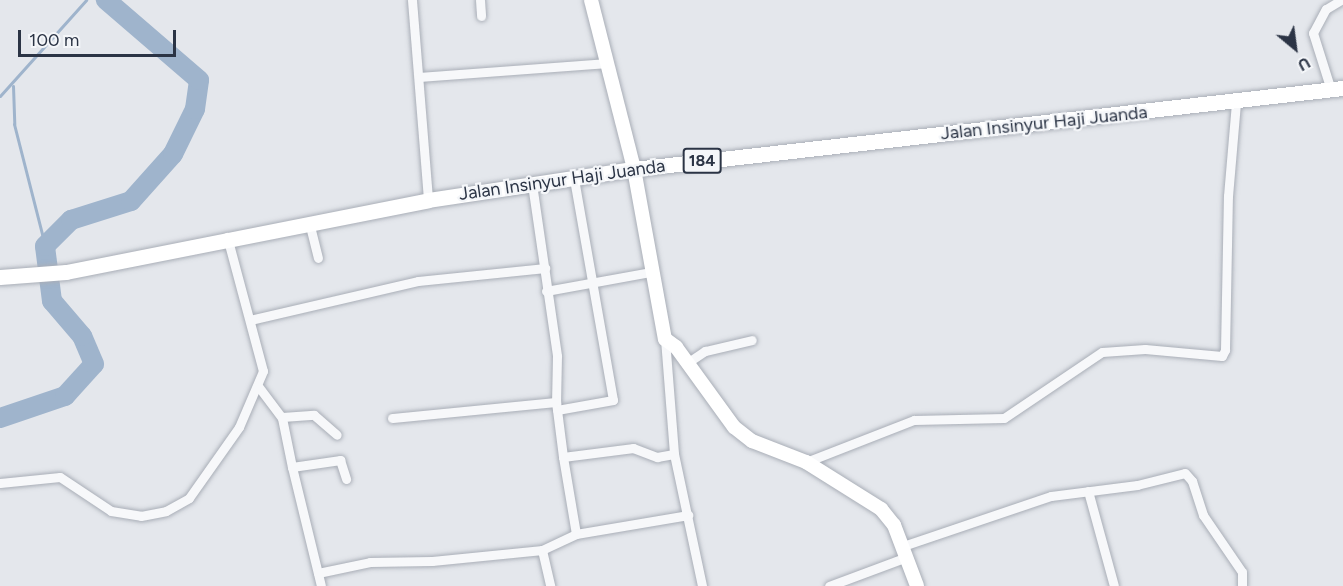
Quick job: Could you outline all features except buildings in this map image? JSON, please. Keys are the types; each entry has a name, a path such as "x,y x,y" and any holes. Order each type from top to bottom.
{"main road":[{"name":"Jalan Insinyur Haji Juanda","path":"0,277 66,272 227,237 428,200 634,169 1337,89"}],"street":[{"path":"412,0 420,77 428,200"},
{"path":"480,0 481,16"},
{"path":"591,0 634,169 665,339 674,454 702,586"},
{"path":"1337,89 1313,33 1326,9 1341,0"},
{"path":"420,77 606,63"},
{"path":"806,462 914,420 1004,418 1102,352 1145,349 1222,356 1225,350 1228,196 1236,102"},
{"path":"392,418 613,400 574,178"},
{"path":"532,184 557,357 556,406 562,457 576,534"},
{"path":"309,222 318,258"},
{"path":"0,483 60,477 111,510 141,516 166,511 189,498 239,427 258,386 263,362 227,237"},
{"path":"250,320 407,283 545,268"},
{"path":"546,291 591,281 651,272"},
{"path":"665,339 687,363 734,427 752,441 806,462 881,509 905,552 917,586"},
{"path":"687,363 705,351 752,340"},
{"path":"258,386 282,417 321,586"},
{"path":"282,417 314,414 337,435"},
{"path":"562,457 633,448 657,457 674,454"},
{"path":"292,467 340,460 346,479"},
{"path":"829,586 905,552 1038,499 1188,475 1203,515 1242,572 1242,586"},
{"path":"1088,491 1114,586"},
{"path":"318,573 370,562 432,561 542,550 576,534 688,515"},
{"path":"542,550 550,586"}],"waterway":[{"path":"0,96 86,0"},
{"path":"0,418 65,396 94,364 82,336 52,301 45,246 71,220 131,201 173,154 195,109 199,80 106,0"},
{"path":"13,86 14,124 45,246"}]}
